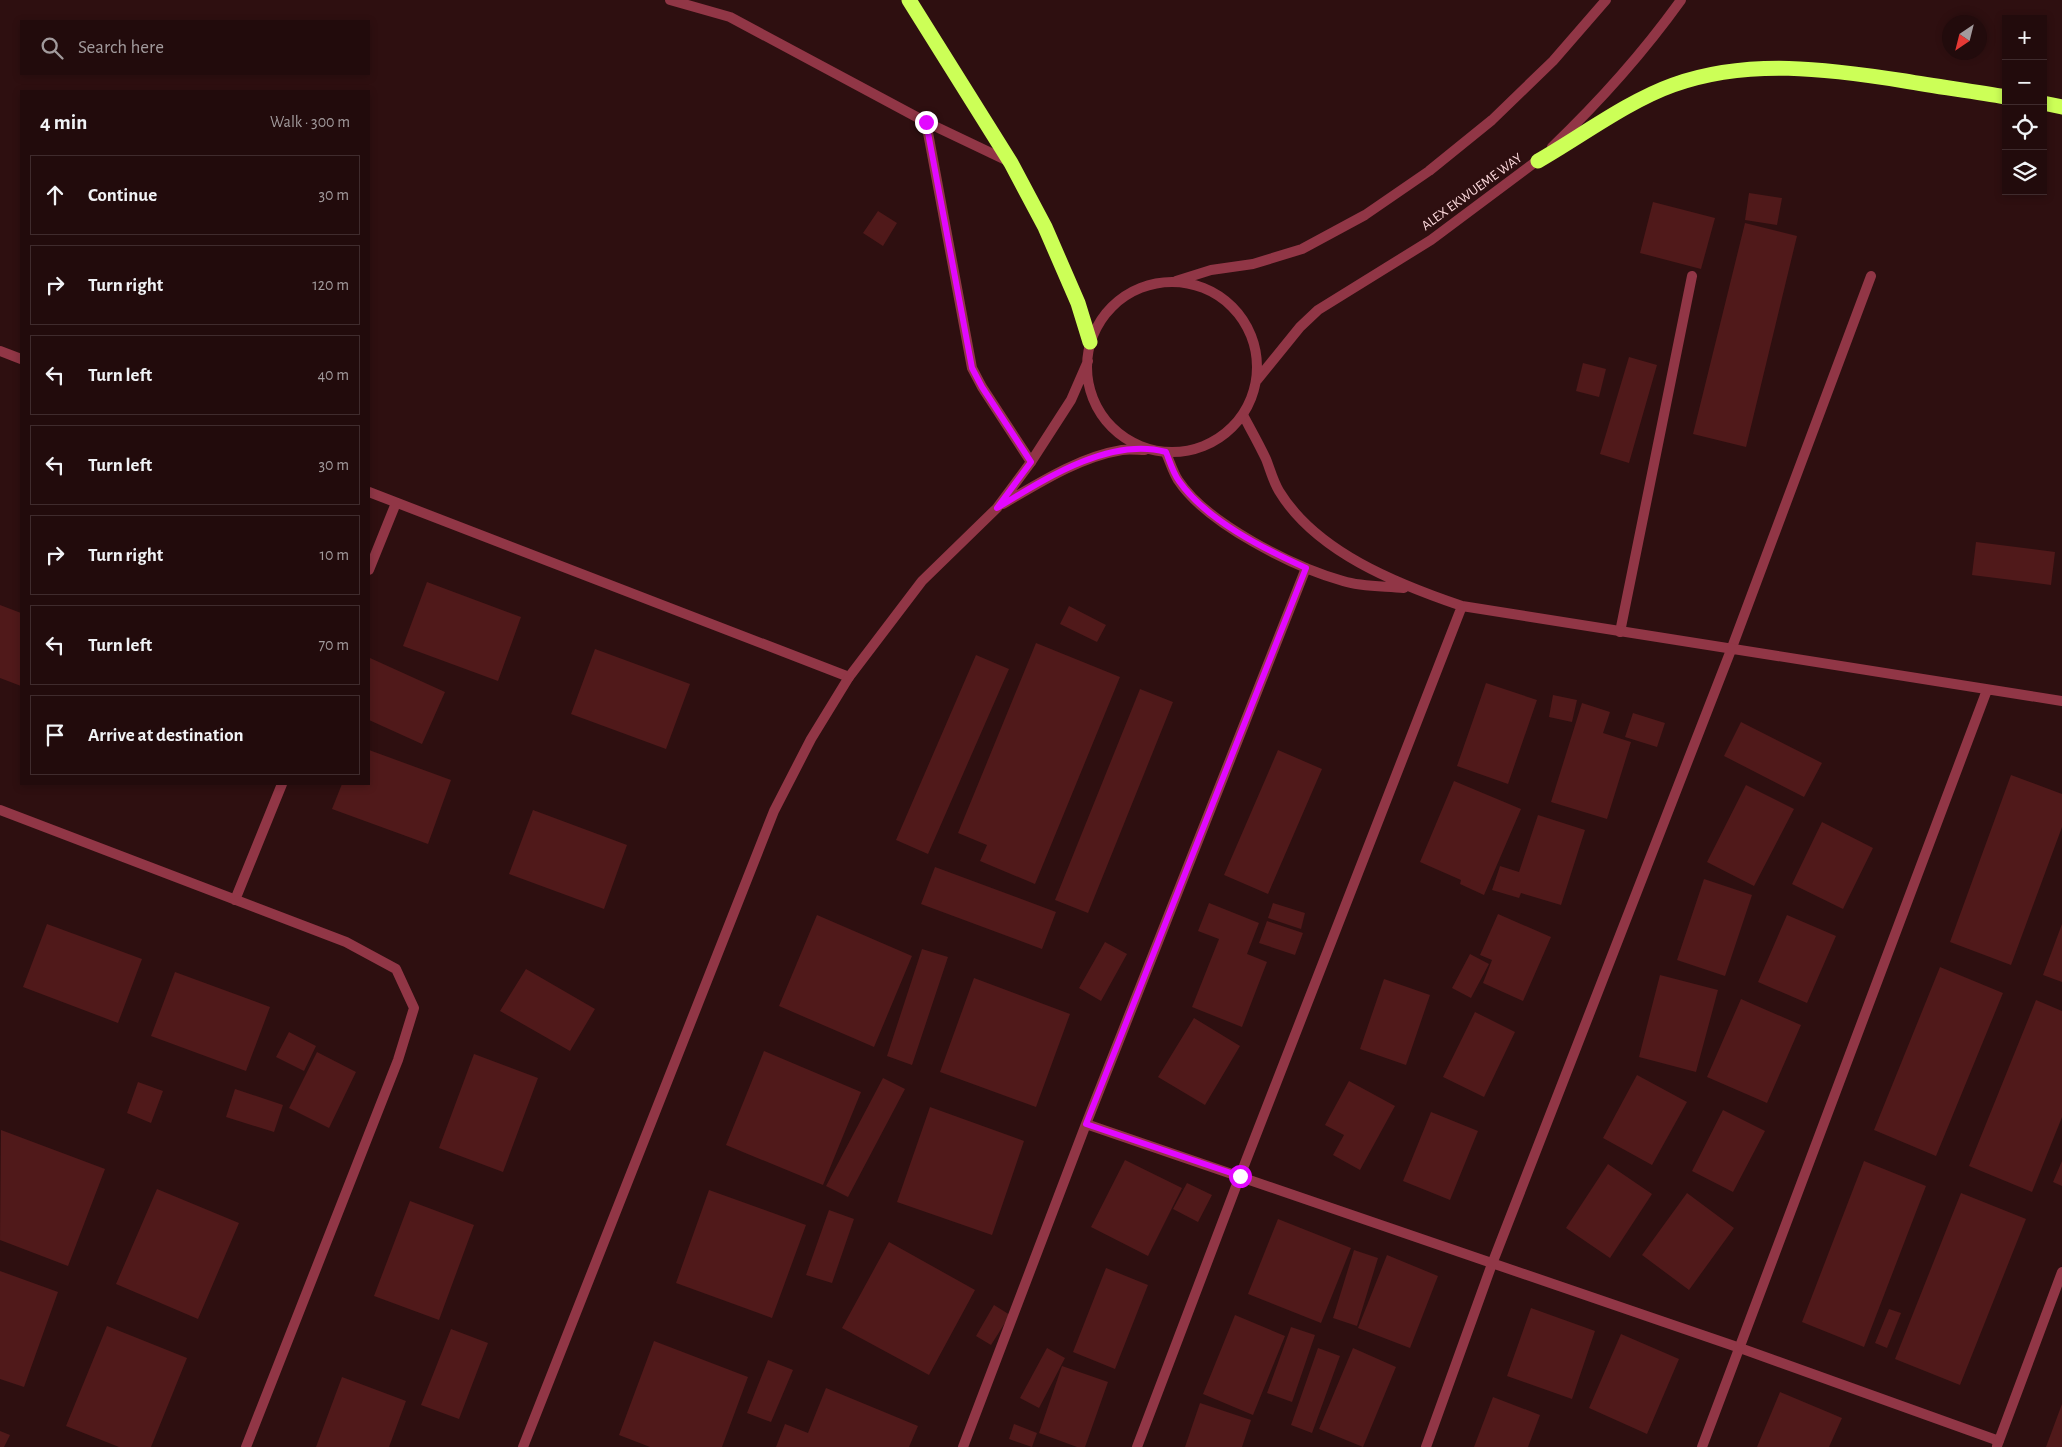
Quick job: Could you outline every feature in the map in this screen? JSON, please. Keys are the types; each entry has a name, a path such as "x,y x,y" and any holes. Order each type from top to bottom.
{"highway":[{"path":"909,0 1011,163 1045,227 1078,303 1090,342"},
{"path":"1538,160 1630,106 1673,85 1718,74 1768,68 1833,70 2002,96"},
{"path":"2047,105 2062,107"}],"street":[{"path":"670,0 730,17 926,122 1011,163"},
{"path":"1412,589 1345,582 1306,568 1241,535 1198,503 1178,480 1161,451 1137,445 1110,425 1094,401 1086,371 1090,342 1103,316 1117,302 1143,286 1172,282 1211,270 1253,264 1302,249 1365,215 1429,171 1492,120 1552,60 1606,0"},
{"name":"ALEX EKWUEME WAY","path":"1257,380 1295,332 1318,310 1431,240 1538,160 1601,97 1657,34 1681,0"},
{"path":"926,122 972,368 982,387 1031,462"},
{"path":"1620,632 1692,276"},
{"path":"1426,1447 1492,1264 1731,650 1871,276"},
{"path":"997,508 1039,483 1086,460 1123,450 1195,450 1222,437 1243,416 1257,380 1256,350 1245,323 1225,300 1201,287 1172,282"},
{"path":"0,351 20,359"},
{"path":"523,1447 774,811 811,739 850,678 922,582 997,508 1031,462 1071,400 1088,361"},
{"path":"1243,416 1255,436 1279,490 1301,521 1366,568 1412,589 1462,606 2062,701"},
{"path":"370,492 850,678"},
{"path":"370,568 396,503"},
{"path":"963,1447 1086,1124 1306,568"},
{"path":"1137,1447 1240,1176 1462,606"},
{"path":"1702,1447 1987,690"},
{"path":"236,900 282,785"},
{"path":"0,810 346,942 396,969 414,1008 398,1060 246,1447"},
{"path":"1086,1124 1740,1348 1998,1444 2062,1272"}],"building":[{"path":"1749,193 1782,198 1777,225 1745,220"},
{"path":"1653,202 1715,218 1701,269 1640,253"},
{"path":"878,211 897,223 883,246 863,233"},
{"path":"1745,223 1797,236 1746,447 1693,434"},
{"path":"1629,357 1657,365 1629,463 1600,454"},
{"path":"1583,363 1606,369 1599,397 1576,391"},
{"path":"1976,542 2055,552 2051,585 1972,575"},
{"path":"427,582 521,617 498,681 403,646"},
{"path":"0,605 20,613 20,686 0,678"},
{"path":"1069,606 1106,625 1097,642 1060,624"},
{"path":"1036,643 1120,677 1035,884 980,861 987,845 958,833"},
{"path":"595,649 690,684 666,749 571,714"},
{"path":"976,655 1009,669 928,854 896,840"},
{"path":"370,658 445,692 422,744 370,720"},
{"path":"1486,683 1537,700 1508,784 1457,766"},
{"path":"1140,689 1173,702 1088,913 1055,900"},
{"path":"1553,695 1577,700 1572,722 1549,717"},
{"path":"1582,703 1610,712 1603,733 1631,742 1607,819 1551,802"},
{"path":"1633,713 1665,723 1657,747 1625,737"},
{"path":"1741,722 1822,763 1804,797 1724,756"},
{"path":"370,750 451,780 428,844 332,809 342,785 370,785"},
{"path":"1278,750 1322,769 1268,894 1224,875"},
{"path":"2011,775 2062,794 2062,827 2011,965 1950,942"},
{"path":"1454,781 1521,809 1484,895 1460,884 1461,880 1420,862"},
{"path":"1746,785 1794,809 1754,886 1707,862"},
{"path":"533,810 627,845 604,909 509,874"},
{"path":"1538,815 1585,830 1561,905 1521,893 1519,898 1492,890 1500,866 1519,872"},
{"path":"1822,822 1873,848 1843,909 1792,884"},
{"path":"935,867 1056,912 1042,949 921,904"},
{"path":"1704,879 1752,895 1725,976 1677,960"},
{"path":"1209,903 1259,923 1247,954 1267,962 1242,1027 1192,1007 1219,939 1198,931"},
{"path":"1273,903 1305,913 1301,929 1268,918"},
{"path":"1498,914 1551,937 1523,1001 1483,983 1492,960 1480,955"},
{"path":"817,915 912,956 874,1047 779,1006"},
{"path":"1787,915 1836,936 1807,1003 1758,982"},
{"path":"1267,921 1303,933 1295,955 1259,943"},
{"path":"47,924 142,959 118,1023 23,987"},
{"path":"2062,924 2062,982 2043,975"},
{"path":"1105,942 1127,954 1101,1001 1079,988"},
{"path":"922,949 948,957 912,1065 887,1056"},
{"path":"1470,954 1489,964 1471,998 1452,988"},
{"path":"1940,967 2003,993 1936,1156 1874,1130"},
{"path":"526,969 595,1009 570,1051 500,1011"},
{"path":"175,972 270,1007 246,1071 151,1036"},
{"path":"1660,975 1718,990 1696,1072 1639,1057"},
{"path":"974,978 1070,1014 1036,1107 940,1072"},
{"path":"1384,979 1430,995 1406,1065 1360,1049"},
{"path":"1741,999 1801,1025 1767,1103 1707,1077"},
{"path":"2036,1000 2062,1011 2062,1117 2032,1192 1969,1166"},
{"path":"1475,1012 1515,1032 1484,1097 1443,1077"},
{"path":"1194,1018 1240,1046 1205,1105 1158,1077"},
{"path":"289,1032 316,1046 304,1071 276,1057"},
{"path":"764,1051 861,1092 823,1185 726,1145"},
{"path":"317,1052 356,1072 329,1128 289,1108"},
{"path":"474,1054 538,1078 503,1172 439,1148"},
{"path":"1637,1075 1687,1102 1652,1165 1603,1138"},
{"path":"883,1078 905,1089 848,1197 826,1186"},
{"path":"1349,1081 1395,1106 1360,1170 1333,1155 1344,1135 1325,1125"},
{"path":"138,1082 163,1091 151,1123 127,1113"},
{"path":"235,1089 283,1105 274,1132 226,1117"},
{"path":"930,1107 1024,1141 992,1235 897,1202"},
{"path":"1723,1110 1765,1131 1733,1192 1692,1171"},
{"path":"1431,1112 1478,1131 1450,1200 1403,1181"},
{"path":"1,1130 105,1169 68,1266 0,1240"},
{"path":"1125,1160 1182,1188 1148,1256 1091,1227"},
{"path":"1864,1161 1926,1186 1864,1347 1802,1322"},
{"path":"2062,1161 2062,1186 2053,1182"},
{"path":"1608,1164 1652,1194 1610,1258 1566,1228"},
{"path":"1187,1183 1212,1195 1198,1222 1173,1209"},
{"path":"157,1189 239,1223 198,1319 116,1284"},
{"path":"709,1190 806,1225 772,1318 676,1283"},
{"path":"1687,1193 1734,1228 1689,1290 1642,1255"},
{"path":"1961,1193 2026,1219 1960,1385 1895,1359"},
{"path":"410,1201 474,1225 439,1320 374,1296"},
{"path":"829,1210 854,1219 832,1283 806,1275"},
{"path":"1278,1219 1351,1248 1321,1323 1248,1294"},
{"path":"889,1242 975,1290 929,1375 842,1328"},
{"path":"1354,1250 1378,1258 1357,1326 1333,1318"},
{"path":"1387,1255 1438,1276 1410,1348 1358,1328"},
{"path":"1106,1268 1148,1285 1115,1369 1073,1352"},
{"path":"0,1271 58,1292 24,1387 0,1379"},
{"path":"994,1305 1010,1315 991,1345 976,1336"},
{"path":"1531,1308 1595,1331 1572,1399 1507,1376"},
{"path":"1889,1309 1901,1313 1887,1348 1875,1343"},
{"path":"1235,1315 1285,1336 1253,1415 1203,1394"},
{"path":"107,1326 187,1358 151,1447 119,1447 66,1426"},
{"path":"1291,1327 1315,1335 1292,1402 1267,1393"},
{"path":"451,1329 488,1343 459,1419 421,1405"},
{"path":"1621,1334 1679,1359 1647,1434 1589,1408"},
{"path":"654,1341 748,1377 722,1447 650,1447 619,1435"},
{"path":"1047,1348 1065,1358 1039,1408 1020,1398"},
{"path":"1318,1348 1340,1356 1312,1433 1291,1425"},
{"path":"1353,1348 1396,1367 1363,1447 1319,1429"},
{"path":"768,1360 793,1370 771,1422 747,1413"},
{"path":"1062,1366 1108,1382 1085,1447 1077,1447 1039,1433"},
{"path":"342,1377 406,1401 389,1447 316,1447"},
{"path":"826,1388 918,1426 909,1447 776,1447 785,1424 808,1433"},
{"path":"1780,1392 1842,1418 1829,1447 1757,1447"},
{"path":"1493,1397 1540,1415 1528,1447 1474,1447"},
{"path":"1200,1403 1251,1420 1242,1447 1185,1447"},
{"path":"2062,1404 2062,1447 2046,1447"},
{"path":"1014,1424 1037,1433 1032,1447 1009,1439"},
{"path":"0,1431 10,1435 4,1447 0,1447"}],"route":[{"path":"926,122 972,368 982,387 1031,462 997,508 1039,483 1086,460 1123,450 1157,450 1166,452 1178,480 1198,503 1241,535 1306,568 1086,1124 1240,1176"}]}
